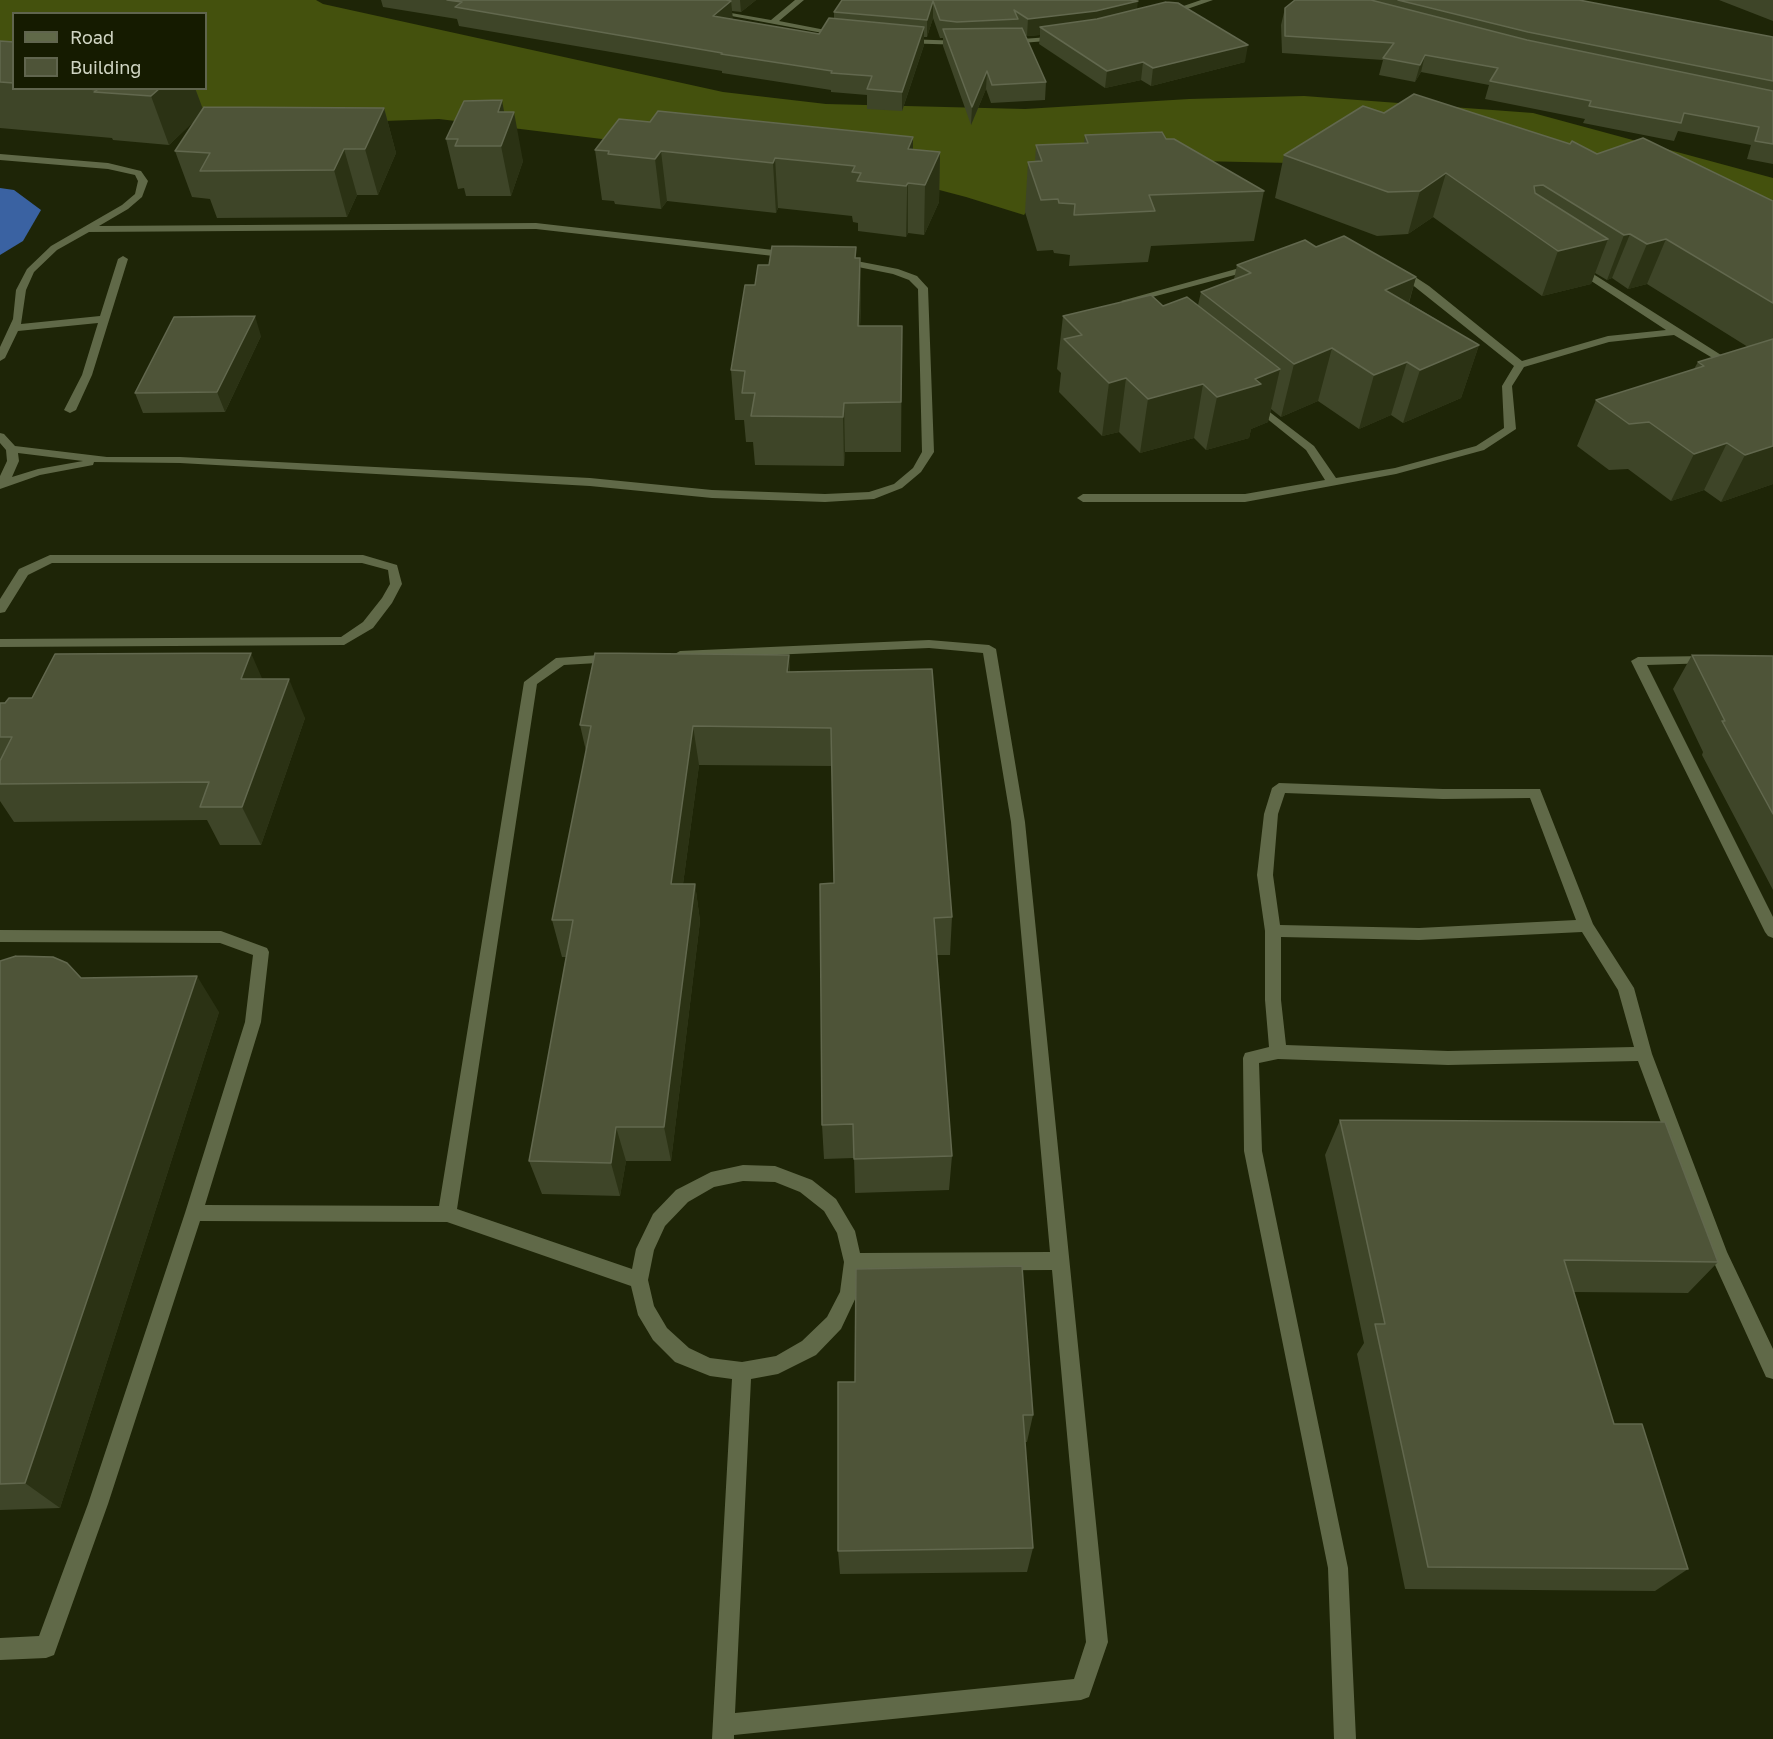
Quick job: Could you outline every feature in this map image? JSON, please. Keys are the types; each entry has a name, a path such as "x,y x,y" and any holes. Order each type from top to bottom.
{"street":[{"path":"773,22 800,0"},
{"path":"1155,17 1209,0"},
{"path":"706,11 848,36"},
{"path":"995,43 1068,37"},
{"path":"891,40 976,43"},
{"path":"0,157 108,166 138,173 143,181 139,195 125,207 54,248 30,271 21,290 18,319 0,358"},
{"path":"84,229 536,226 797,256"},
{"path":"1562,258 1676,332 1749,375"},
{"path":"70,410 87,375 123,259"},
{"path":"0,436 12,449 107,460 180,460 590,482 712,494 825,498 870,496 898,486 917,470 928,452 923,288 913,278 895,271 868,264 833,260"},
{"path":"1386,262 1425,288 1520,365"},
{"path":"1128,304 1265,264"},
{"path":"14,328 106,319"},
{"path":"1083,498 1245,498 1396,471 1480,448 1509,429 1507,386 1520,365 1608,339 1676,332"},
{"path":"1246,396 1310,448 1333,483"},
{"path":"0,485 11,467 12,449"},
{"path":"0,485 38,472 107,460"},
{"path":"0,609 23,572 50,559 363,559 393,568 396,584 388,600 368,625 344,641 0,643"},
{"path":"660,656 929,644 989,649 1018,822 1097,1642 1081,1689 723,1732 742,1371"},
{"path":"447,1214 531,682 561,660 636,657"},
{"path":"1717,660 1638,661 1773,932"},
{"path":"1278,1052 1273,1000 1273,932 1265,875 1271,814 1279,788 1443,794 1535,794 1586,926 1626,988 1644,1054 1719,1254 1773,1370"},
{"path":"1273,932 1419,934 1586,926"},
{"path":"0,936 221,937 261,952 253,1022 194,1213 98,1504 46,1647 0,1649"},
{"path":"1345,1739 1338,1568 1253,1151 1251,1058 1278,1052 1448,1058 1644,1054"},
{"path":"743,1173 775,1174 806,1186 830,1205 846,1231 853,1262 849,1293 834,1323 809,1348 778,1365 742,1371 710,1367 682,1354 660,1334 650,1317 645,1308 639,1280 645,1249 659,1220 682,1196 711,1180 743,1173"},
{"path":"194,1213 447,1214 639,1280"},
{"path":"853,1262 1060,1261"}],"green space":[{"path":"0,0 316,0 323,4 723,92 826,104 1025,109 1189,99 1304,96 1533,113 1773,178 1773,217 1291,163 1150,160 1042,187 1024,215 871,172 439,119 218,127 189,91 172,90 207,90 207,12 12,12 12,78 0,77"}],"water":[{"path":"0,188 14,190 41,210 23,241 0,255"}],"building":[{"path":"447,0 726,0 731,1 713,16 819,34 829,18 924,27 902,92 867,89 872,76 831,73 832,71 721,54 455,7 462,2"},
{"path":"842,0 1138,1 1096,11 1028,19 1014,10 1018,19 957,22 940,20 933,1 927,20 834,12"},
{"path":"1295,0 1371,0 1527,40 1773,91 1773,144 1755,141 1759,127 1684,113 1681,123 1589,106 1591,101 1490,81 1498,68 1425,55 1420,65 1383,58 1394,43 1285,36 1285,8"},
{"path":"1398,0 1579,0 1773,37 1773,81 1528,32"},
{"path":"1166,2 1178,3 1248,45 1153,68 1143,62 1107,71 1040,27 1097,19"},
{"path":"1022,28 1046,82 992,85 987,71 972,107 943,29"},
{"path":"0,41 12,42 12,83 0,82"},
{"path":"97,90 158,90 151,96 94,92"},
{"path":"1414,94 1570,144 1572,141 1597,154 1643,138 1773,201 1773,303 1666,239 1647,244 1630,234 1624,235 1543,185 1534,186 1535,193 1608,239 1558,251 1446,173 1420,191 1388,192 1284,155 1363,106 1384,113"},
{"path":"502,100 498,112 514,112 501,146 455,146 458,139 446,139 464,101"},
{"path":"204,107 384,108 365,149 344,149 334,170 200,171 210,153 175,151"},
{"path":"658,111 913,137 908,149 940,152 925,185 908,183 906,186 857,181 861,173 852,172 855,166 775,158 773,163 661,151 655,159 608,154 609,151 595,150 619,119 650,122"},
{"path":"1162,132 1166,139 1174,139 1264,191 1149,195 1155,211 1074,215 1075,204 1059,203 1058,199 1041,200 1028,162 1042,161 1036,145 1088,143 1085,135"},
{"path":"1344,236 1416,277 1385,290 1479,345 1420,370 1407,362 1374,375 1332,348 1294,364 1201,292 1251,273 1237,265 1305,240 1316,247"},
{"path":"772,246 856,247 855,258 860,258 858,326 902,326 901,402 844,403 843,417 751,416 755,393 742,393 745,371 731,370 745,285 755,285 758,265 769,265"},
{"path":"1151,295 1163,306 1187,297 1280,369 1255,379 1261,384 1217,397 1203,384 1148,399 1126,378 1109,383 1064,339 1082,335 1063,316"},
{"path":"255,316 217,392 135,393 174,317"},
{"path":"1773,339 1773,446 1745,455 1727,443 1694,454 1649,422 1629,424 1596,400 1704,366 1698,362"},
{"path":"251,653 241,679 289,679 242,807 200,807 209,782 0,784 0,761 12,737 0,737 0,703 5,703 9,698 32,698 55,654"},
{"path":"595,653 789,655 787,672 932,669 952,917 934,918 952,1156 854,1159 853,1124 822,1125 820,884 834,883 831,728 693,726 671,884 695,884 664,1127 616,1127 611,1163 529,1161 573,920 552,920 591,726 580,725"},
{"path":"1692,655 1773,656 1773,814 1722,721 1725,721"},
{"path":"16,956 53,957 67,963 81,978 197,976 25,1483 0,1484 0,961"},
{"path":"1340,1120 1665,1122 1718,1262 1564,1260 1614,1424 1642,1424 1688,1569 1428,1567 1375,1324 1385,1324"},
{"path":"1022,1266 1033,1415 1023,1415 1033,1548 838,1551 838,1382 855,1382 856,1269"}]}
